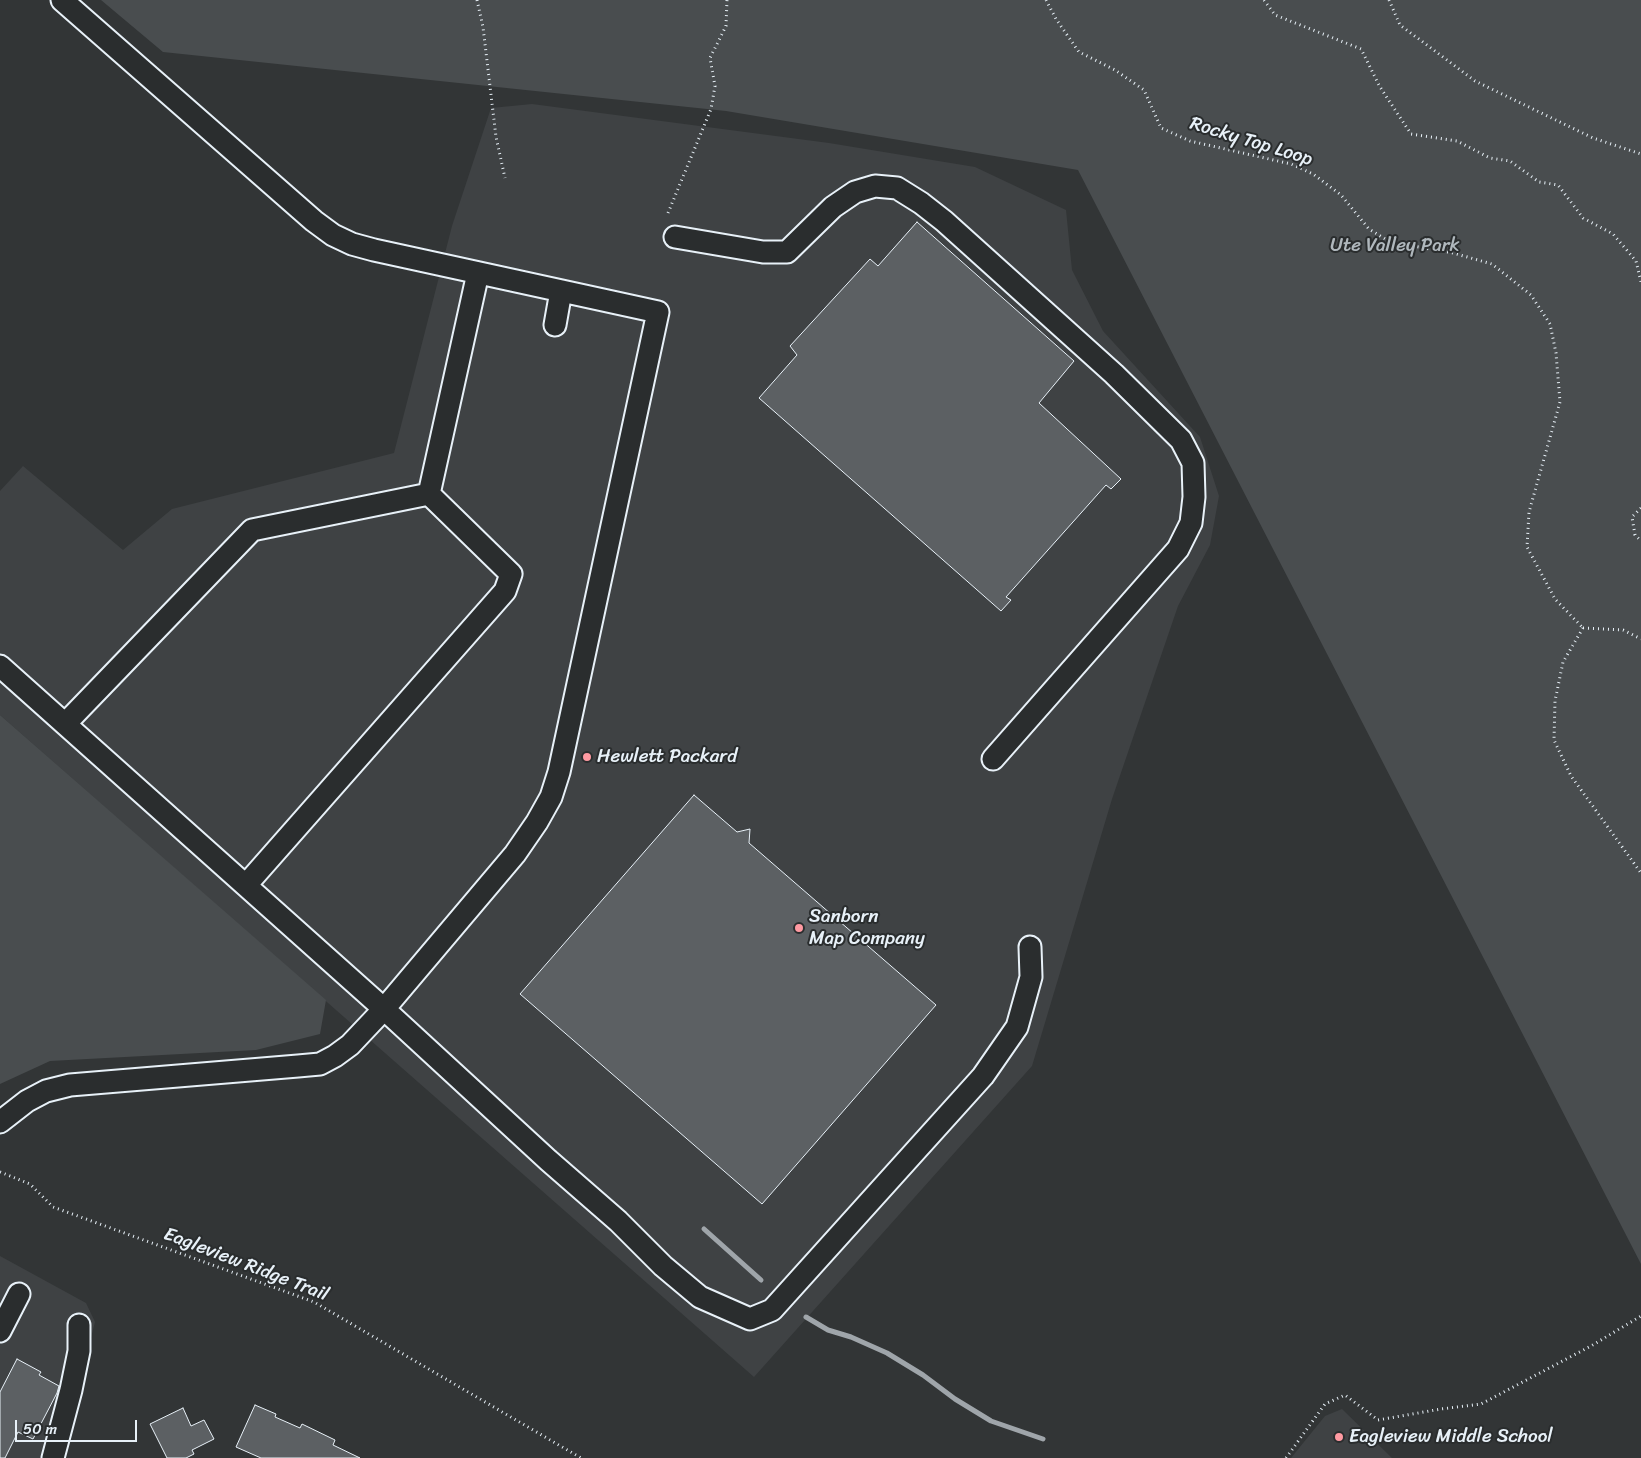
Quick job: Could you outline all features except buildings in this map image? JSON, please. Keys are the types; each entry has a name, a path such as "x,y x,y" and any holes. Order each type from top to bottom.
{"street":[{"path":"0,1122 27,1101 46,1091 70,1085 320,1064 350,1045 384,1009 515,854 537,822 551,797 559,772 658,312 374,250 352,244 333,235 314,221 62,0"},
{"path":"675,237 763,252 787,252 833,208 855,192 875,186 897,188 921,202 944,221 1114,374 1181,440 1193,463 1194,498 1191,523 1178,549 993,759"},
{"path":"429,494 472,271"},
{"path":"555,325 560,291"},
{"path":"65,724 252,530 429,494"},
{"path":"246,885 505,591 510,574 429,494"},
{"path":"0,666 384,1009 534,1147 618,1221 663,1266 700,1297 750,1319 772,1310 983,1076 1017,1027 1031,976 1030,946"},
{"path":"0,1331 19,1294"},
{"path":"53,1458 79,1351 80,1325"}],"path":[{"path":"477,0 496,137 504,178"},
{"path":"668,213 711,109 715,86 710,58 726,26 727,0"},
{"name":"Rocky Top Loop","path":"1046,0 1056,19 1079,52 1116,70 1144,90 1161,128 1190,141 1291,164 1313,174 1341,195 1369,229 1390,242 1453,253 1492,264 1531,295 1550,324 1556,353 1560,402 1529,512 1527,547 1555,599 1583,628"},
{"path":"1264,0 1274,15 1362,49 1380,87 1411,134 1457,141 1490,158 1510,161 1539,182 1558,185 1583,218 1613,234 1636,261 1641,282"},
{"path":"1389,0 1400,25 1474,81 1593,138 1641,154"},
{"path":"1641,508 1632,517 1635,535 1641,541"},
{"path":"1641,639 1623,630 1583,628 1563,662 1555,701 1554,740 1571,776 1641,873"},
{"name":"Eagleview Ridge Trail","path":"0,1172 30,1184 53,1207 314,1302 581,1458"},
{"path":"1286,1458 1325,1404 1344,1395 1378,1420 1481,1404 1591,1346 1641,1316"}],"shaded area":[{"name":"Hewlett Packard","path":"532,104 829,143 975,167 1066,210 1072,270 1103,331 1200,437 1219,496 1210,545 1178,606 1112,799 1032,1066 754,1377 0,715 0,491 23,466 123,550 172,509 394,453 452,226 491,108"},
{"path":"0,1256 86,1303 95,1322 60,1458 0,1458"},
{"name":"Eagleview Middle School","path":"1342,1409 1392,1458 1291,1458 1325,1416"}],"green space":[{"name":"Ute Valley Park","path":"101,0 1641,0 1641,1264 1078,170 726,111 163,52"},
{"path":"0,715 326,1000 320,1034 256,1050 50,1061 0,1084"}],"waterway":[{"path":"704,1229 761,1280"},
{"path":"806,1317 828,1330 851,1337 887,1353 991,1421 1043,1439"}],"place":[{"name":"Hewlett Packard","path":"587,757"},
{"name":"Sanborn Map Company","path":"799,928"},
{"name":"Eagleview Middle School","path":"1339,1437"}]}
